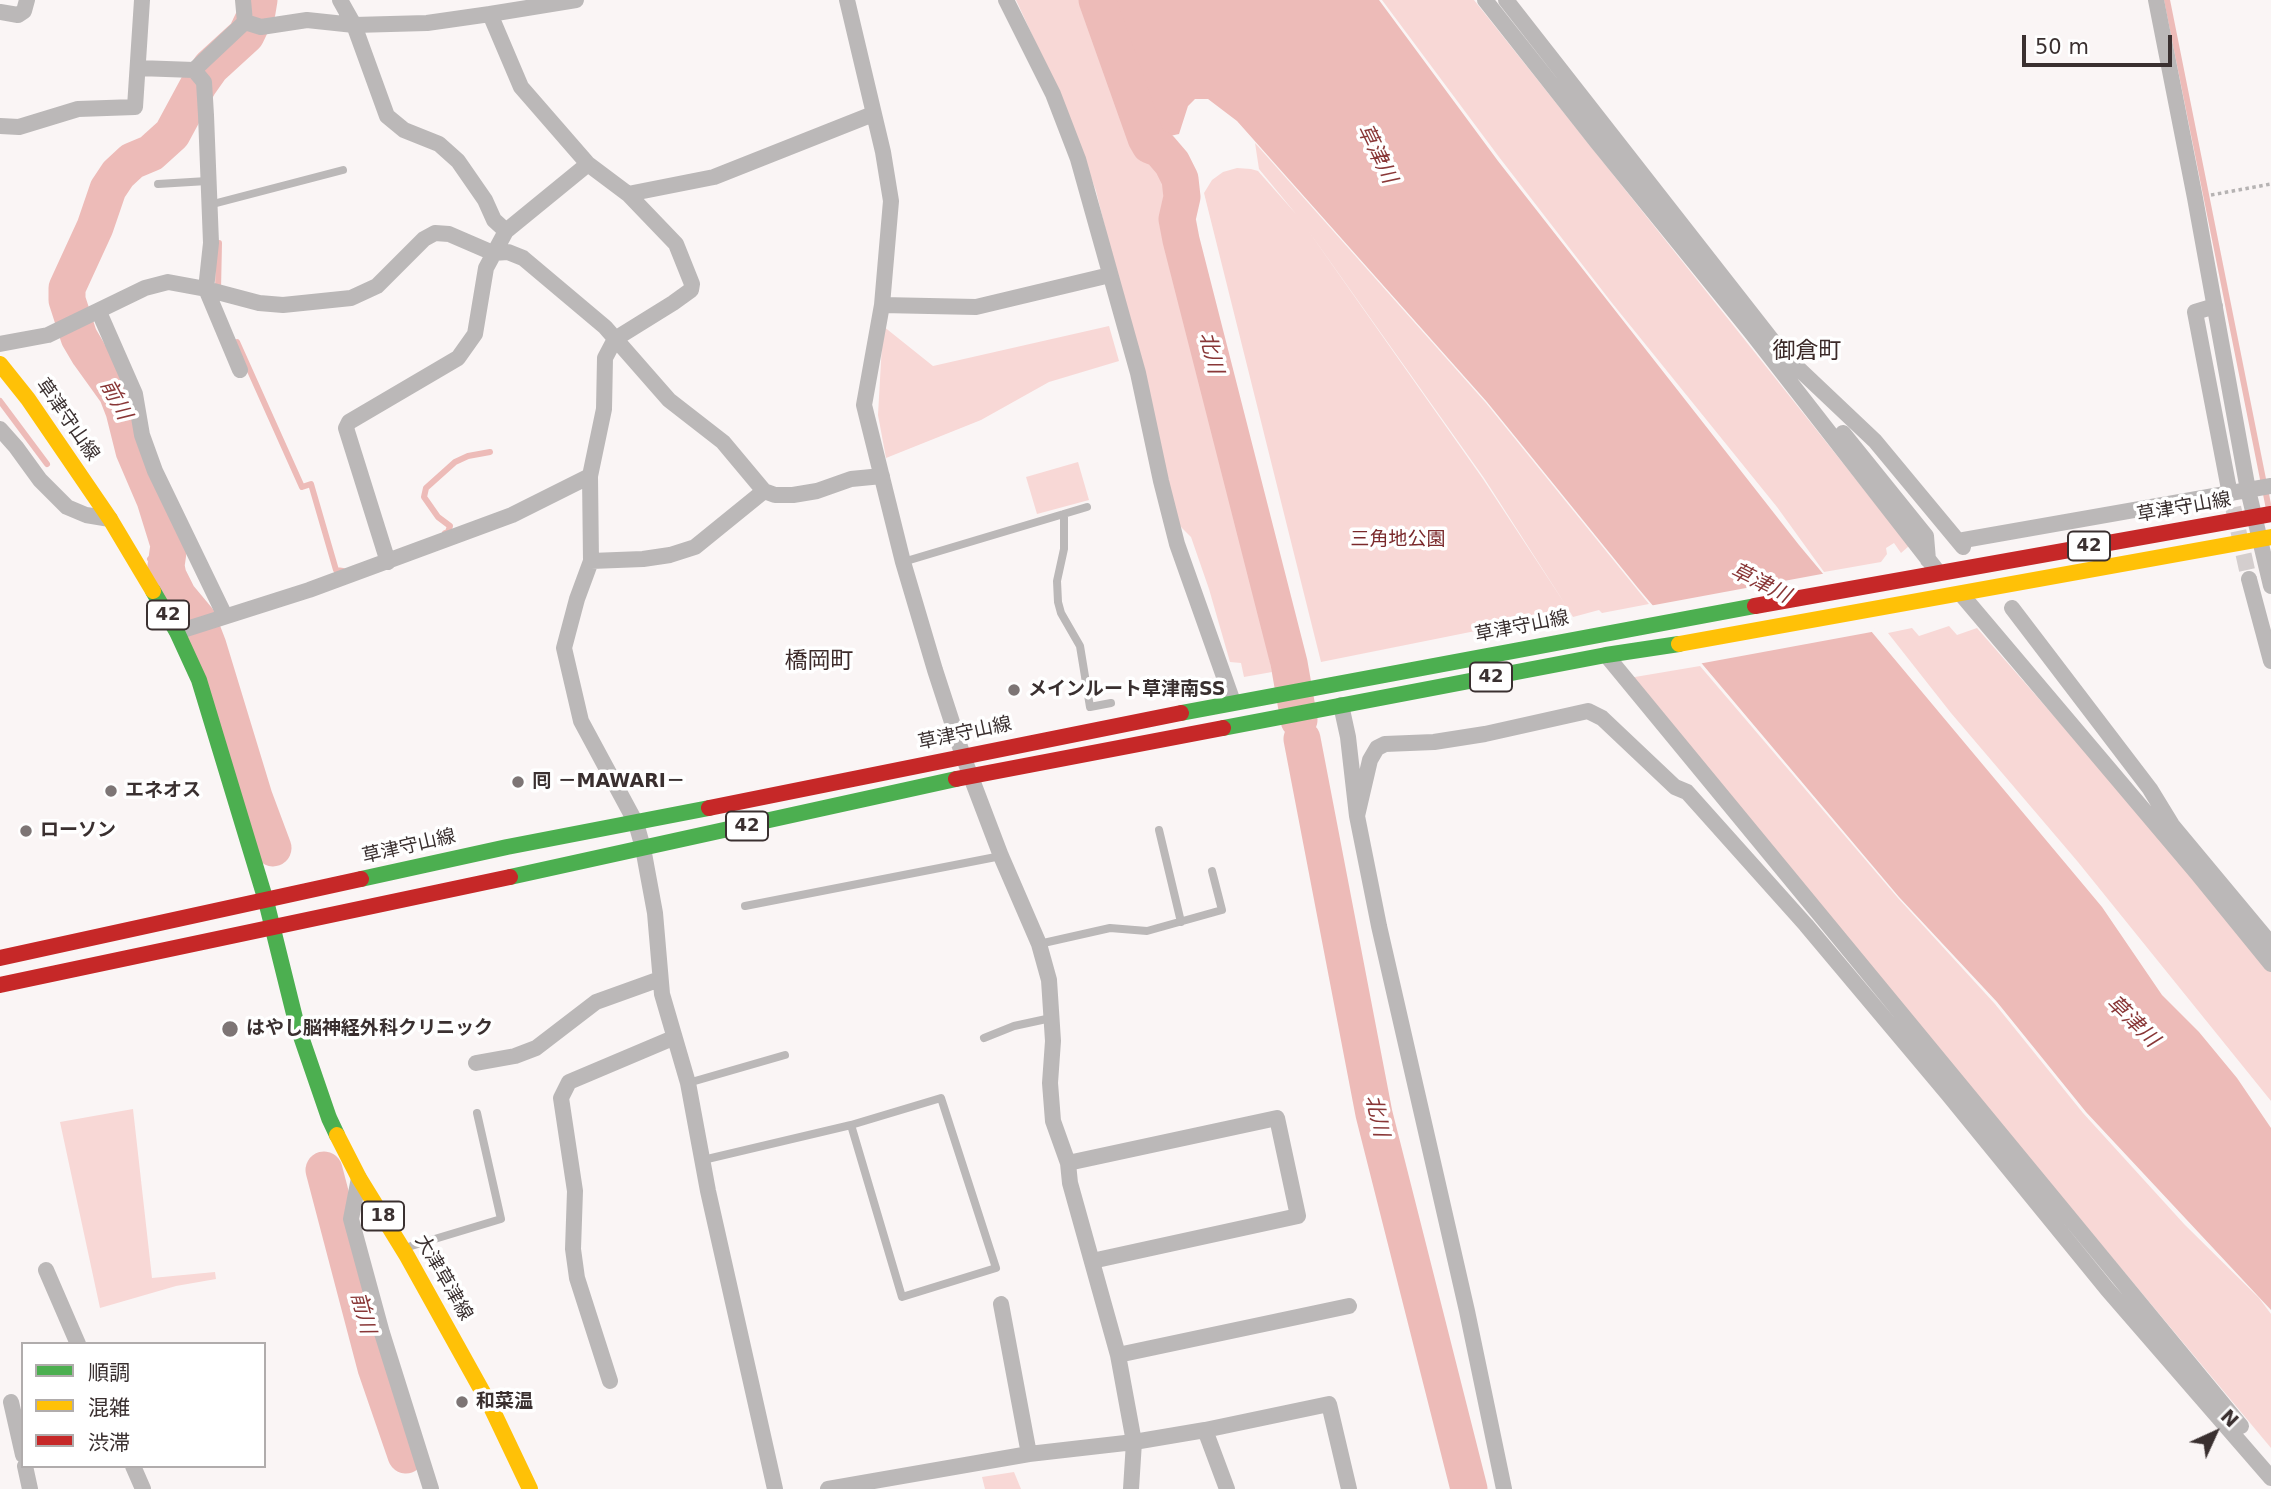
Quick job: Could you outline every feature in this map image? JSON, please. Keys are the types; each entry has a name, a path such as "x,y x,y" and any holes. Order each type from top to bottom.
{"main road":[{"name":"草津守山線","path":"0,364 28,399 110,519 177,632 199,680 266,901 507,847 1225,704 1906,578 1933,567 2263,516"},
{"name":"42","path":"272,928 971,776 1606,655 1641,651 2265,538"},
{"name":"大津草津線","path":"266,901 296,1022 329,1118 359,1178 402,1248 491,1407 530,1489"},
{"path":"0,958 266,901"},
{"path":"0,985 272,928"}],"street":[{"path":"0,12 18,15 24,11 27,0"},
{"path":"0,126 19,127 78,109 135,107 142,0"},
{"path":"243,0 250,24"},
{"path":"340,0 354,25 387,116 404,130 439,144 458,161 485,200 494,220 506,231"},
{"path":"138,68 194,70 250,24 307,20 354,25 426,23 576,0"},
{"path":"848,0 883,152 891,201 882,304 864,405 903,562 963,756 1001,856 1039,944 1049,980 1053,1041 1050,1083 1053,1121 1068,1163 1070,1183 1118,1355 1134,1442 1131,1489"},
{"path":"1006,0 1052,94 1078,159 1138,373 1160,481 1225,704"},
{"path":"1485,0 1751,332 1933,567"},
{"path":"1506,0 1782,353 1794,372 1926,536 1933,567"},
{"path":"2156,0 2248,490 2263,516 2270,577"},
{"path":"490,14 521,87 588,164 628,194 676,244 692,284 691,290 673,303 615,339 605,358 604,409 590,476 591,561 577,599 564,648 581,721 636,823 643,848 655,914 660,979 673,1038 688,1083 708,1191 775,1489"},
{"path":"194,70 204,82 211,243 206,289 240,370"},
{"path":"628,194 714,177 873,114"},
{"path":"388,562 346,428 349,422 458,358 475,334 486,268 506,231 588,164"},
{"path":"0,344 48,335 145,289 168,282 260,303 283,305 351,298 377,286 424,239 435,233 449,234 493,253 508,252 523,258 605,327 668,400 723,442 764,491 775,495 793,495 817,491 851,479 882,476"},
{"path":"882,304 989,305 1110,275"},
{"path":"2215,306 2195,312 2228,484"},
{"path":"99,312 135,394 142,435 155,471 225,617"},
{"path":"1782,353 1875,441 1960,544 2271,486"},
{"path":"0,429 40,480 66,507 86,515 110,519"},
{"path":"177,632 388,562 512,515 590,476"},
{"path":"591,561 643,559 670,555 695,547 764,491"},
{"path":"2249,579 2271,661"},
{"path":"1967,593 2172,825 2271,944"},
{"path":"1967,593 2271,964"},
{"path":"2012,608 2150,789 2172,825"},
{"path":"1606,655 2271,1463"},
{"path":"1341,705 1348,737 1357,816 1379,926 1464,1298 1504,1489"},
{"path":"1357,816 1370,761 1377,748 1385,744 1434,742 1485,734 1588,711 1602,718 1675,787 1687,792 1732,841 1930,1073 2107,1289 2271,1478"},
{"path":"1732,841 1748,827"},
{"path":"475,1063 515,1056 536,1048 596,1002 660,979"},
{"path":"610,1381 577,1278 573,1249 575,1191 561,1098 569,1082 673,1038"},
{"path":"1068,1163 1277,1118 1298,1216 1092,1261"},
{"path":"359,1178 351,1219 382,1333 431,1489"},
{"path":"46,1270 77,1342"},
{"path":"1000,1304 1029,1454"},
{"path":"1118,1355 1349,1306"},
{"path":"11,1402 21,1446"},
{"path":"828,1489 1029,1454 1134,1442 1205,1430 1329,1404 1349,1489"},
{"path":"1205,1430 1227,1489"},
{"path":"25,1468 30,1489"},
{"path":"134,1468 143,1489"}],"lane":[{"path":"209,205 343,170"},
{"path":"158,184 207,181"},
{"path":"903,562 1087,507"},
{"path":"1064,514 1064,549 1057,581 1058,602 1061,613 1080,646 1090,707 1111,703"},
{"path":"1159,831 1181,922"},
{"path":"745,906 1001,856"},
{"path":"1039,944 1110,928 1147,931 1222,910 1212,871"},
{"path":"984,1038 1014,1026 1051,1018"},
{"path":"688,1083 785,1055"},
{"path":"703,1160 851,1125 942,1098 996,1268 902,1297 851,1125"},
{"path":"402,1248 501,1219 477,1112"}],"path":[{"path":"2195,198 2271,184"}],"green space":[{"path":"1016,0 1082,0 1125,102 1140,148 1168,168 1174,186 1169,224 1258,599 1272,672 1244,677 1241,663 1230,662 1191,537 1179,525 1096,191 1062,100"},
{"path":"1382,0 1474,0 1909,546 1901,553 1894,543 1886,548 1887,554 1881,562 1824,572 1777,507 1612,303 1499,157"},
{"name":"三角地公園","path":"1255,143 1486,403 1649,604 1602,613 1599,610 1573,617 1570,612 1321,662 1204,193 1212,180 1223,172 1237,168 1251,169 1258,171 1296,214 1259,169","holes":["1307,229 1484,478 1567,607 1483,479"]},
{"path":"883,326 933,366 1109,326 1119,361 1049,382 981,420 886,458 878,415"},
{"path":"1078,462 1089,500 1037,514 1026,477"},
{"path":"1949,626 1957,635 1977,628 2150,826 2271,972 2271,1101 1888,633 1912,628 1919,636"},
{"path":"1700,666 1898,898 1995,1004 2083,1113 2185,1225 2259,1298 2271,1314 2271,1448 1629,678"},
{"path":"133,1109 152,1278 215,1272 216,1279 176,1286 100,1308 60,1122"},
{"path":"1014,1472 1021,1489 985,1489 982,1477"}],"water":[{"name":"草津川","path":"1089,0 1379,0 1498,161 1799,545 2102,907 2162,995 2199,1032 2237,1078 2271,1128 2271,1310 2086,1112 1997,1002 1899,897 1638,588 1487,402 1237,121 1208,99 1195,99 1188,106 1179,134 1142,139 1112,48"}],"pier":[{"path":"1827,573 1877,631 1698,664 1649,606"}],"waterway":[{"name":"前川","path":"259,0 257,12 246,35 211,67 172,134 151,153 132,161 118,174 108,189 95,227 67,288 67,300 79,337 117,393 124,411 134,451 155,500 169,545 166,566 168,576 178,596 198,620 254,797 273,848"},
{"name":"北川","path":"1097,0 1146,138 1150,145 1160,149 1172,163 1180,179 1182,197 1177,219 1181,240 1289,663 1299,720"},
{"path":"2167,0 2269,509"},
{"path":"218,290 219,243"},
{"path":"237,342 302,487 311,484 336,570 343,571"},
{"path":"0,401 47,464"},
{"path":"445,533 450,526 438,517 424,497 426,488 455,462 468,456 490,452"},
{"path":"150,559 168,576"},
{"name":"北川","path":"1302,739 1374,1114 1469,1489"},
{"name":"前川","path":"324,1170 376,1368 406,1455"}],"tunnel":[{"path":"2228,484 2249,579"}],"traffic: fast":[{"path":"153,591 177,632 199,680 266,901 296,1022 337,1135"},
{"path":"1181,713 1755,606"},
{"path":"1223,728 1606,655 1679,644"},
{"path":"510,877 956,779"},
{"path":"361,879 507,847 709,808"}],"traffic: slow":[{"path":"0,364 28,399 110,519 153,591"},
{"path":"1679,644 2271,537"},
{"path":"337,1135 491,1407 530,1489"}],"traffic: jam":[{"path":"1755,606 2271,514"},
{"path":"709,808 1181,713"},
{"path":"956,779 1223,728"},
{"path":"0,985 510,877"},
{"path":"0,958 361,879"}],"place":[{"name":"メインルート草津南SS","path":"1014,690"},
{"name":"囘 －MAWARI－","path":"518,782"},
{"name":"エネオス","path":"111,791"},
{"name":"ローソン","path":"26,831"},
{"name":"はやし脳神経外科クリニック","path":"230,1029"},
{"name":"和菜温","path":"462,1402"}],"district":[{"name":"御倉町","path":"1807,352"},
{"name":"橋岡町","path":"819,662"}]}
